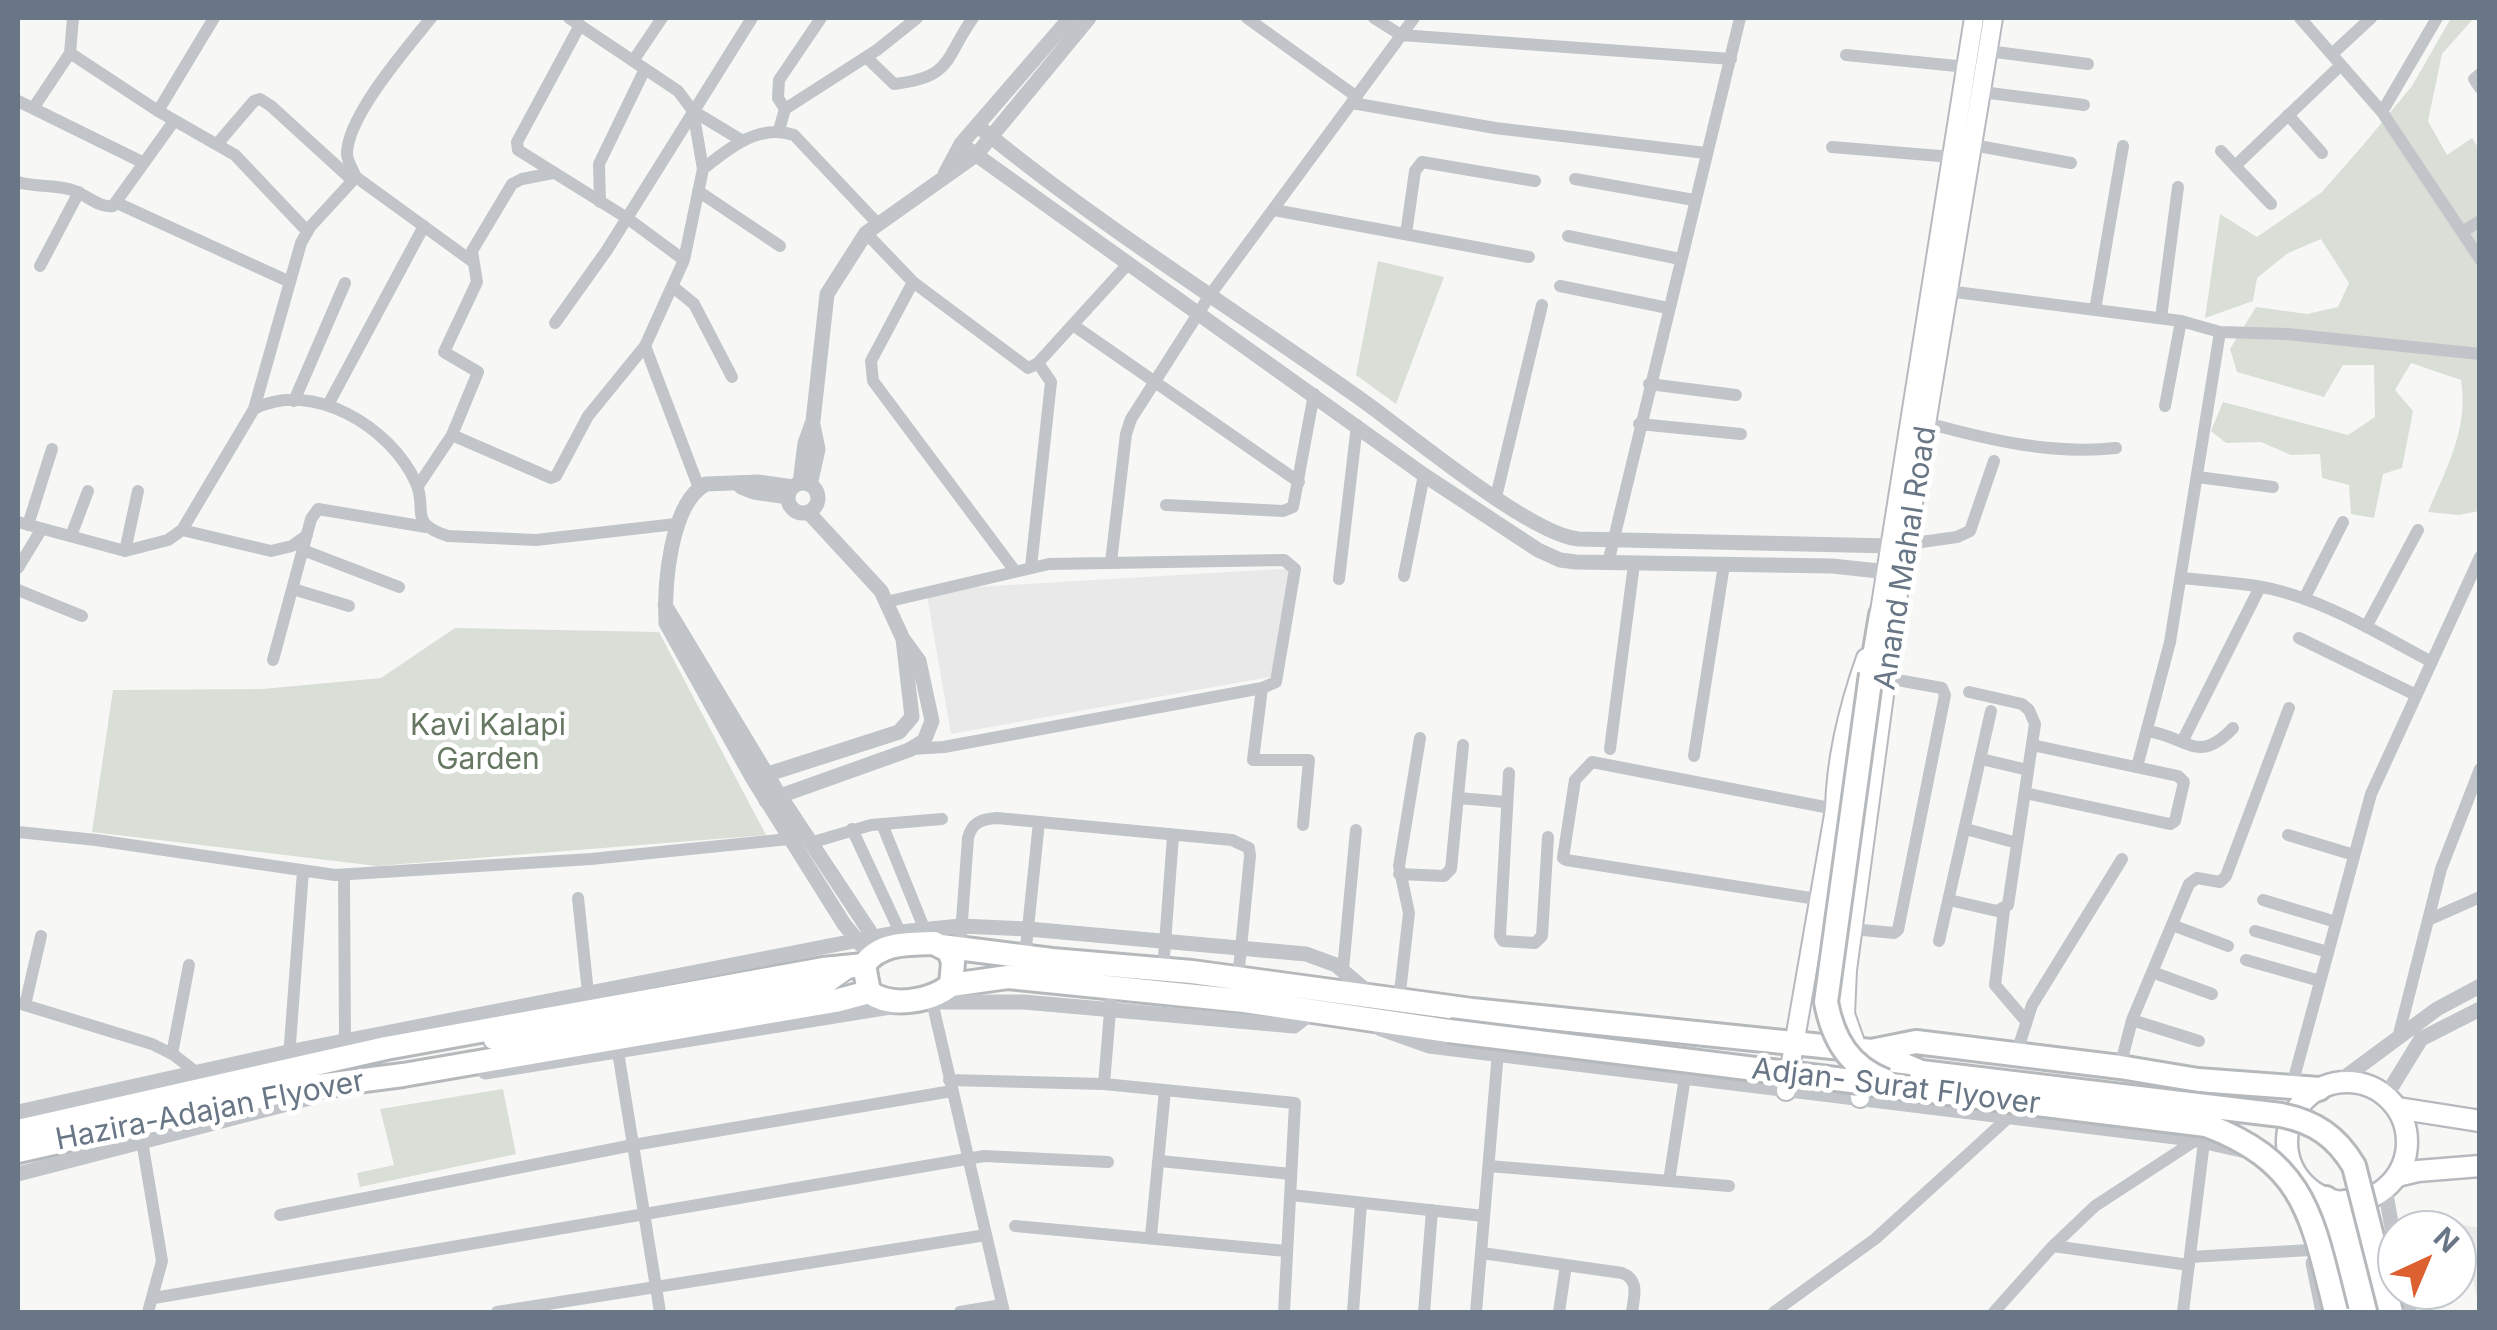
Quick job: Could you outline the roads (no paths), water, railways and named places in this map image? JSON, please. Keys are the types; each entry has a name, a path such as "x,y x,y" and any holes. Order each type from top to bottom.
{"highway":[{"path":"1881,614 1878,676 1826,1002 1837,1041 1850,1058 1871,1075 1914,1080"},
{"path":"938,994 953,962 949,951 954,940"},
{"name":"Hazira-Adajan Flyover","path":"18,1131 393,1046 908,944 954,940 1025,979"},
{"path":"865,993 867,952"},
{"path":"1025,979 1163,970 1399,1001 1864,1050 1916,1042 2198,1080 2291,1089 2328,1086"},
{"name":"Hazira-Adajan Flyover","path":"18,1150 289,1070 404,1075 865,993 887,1002 1008,978 1025,979"},
{"name":"Adjan- Surat Flyover","path":"1025,979 1111,999 1313,1011 1449,1031 2281,1115 2310,1123 2327,1133 2354,1166 2391,1312"},
{"name":"Adjan- Surat Flyover","path":"1864,1050 1914,1080 2206,1125 2240,1139 2278,1168 2311,1215 2336,1312"},
{"path":"2335,1200 2349,1254 2372,1312"},
{"path":"2349,1254 2354,1312"}],"main road":[{"name":"Anand Mahal Road","path":"1786,1091 1854,693 1881,614 1927,424 1952,158 1974,18"},
{"name":"Anand Mahal Road","path":"1860,1098 1864,1050 1844,1014 1878,676 1894,554 1941,290 1973,146 1993,18"},
{"path":"2391,1183 2405,1160 2408,1142 2405,1125 2391,1102 2371,1087 2328,1086 2305,1099 2288,1129 2295,1170 2335,1200 2360,1201 2418,1170 2480,1166"},
{"path":"2391,1102 2480,1120"}],"street":[{"path":"34,107 70,53 74,18"},
{"path":"158,111 214,18"},
{"path":"354,179 347,154 358,120 389,71 431,18"},
{"path":"600,202 599,164 662,18"},
{"path":"554,323 627,218 752,18"},
{"path":"785,109 778,98 780,80 821,18"},
{"path":"779,130 785,109 866,58 917,18"},
{"path":"866,58 894,84 932,75 954,54 973,18"},
{"path":"773,798 911,749 924,741 932,721 919,661 886,602 865,570 808,512 794,510 805,443 813,421 827,294 872,229 976,155 985,131 1070,18"},
{"path":"943,177 961,144 985,131 1089,18"},
{"path":"1247,18 1354,100 1494,128 1706,153"},
{"path":"1374,18 1400,35 1731,59"},
{"path":"1111,562 1131,419 1197,314 1414,18"},
{"path":"1608,563 1740,18"},
{"path":"2300,18 2382,112 2480,259"},
{"path":"2235,166 2288,115 2372,18"},
{"path":"2382,112 2437,18"},
{"path":"684,260 627,218 522,154 517,142 576,21 678,90 693,111 740,140"},
{"path":"1988,51 2088,64"},
{"path":"70,53 234,155 308,231"},
{"path":"1846,55 1967,66"},
{"path":"2480,74 2474,79 2480,88"},
{"path":"1982,92 2084,105"},
{"path":"218,144 254,100 260,99 354,179 473,262"},
{"path":"18,101 144,163"},
{"path":"452,434 551,478 556,476 588,416 645,346 684,260 702,169 693,111"},
{"path":"2288,115 2322,153"},
{"path":"18,182 39,189 79,192 104,207 117,202 174,121"},
{"path":"702,169 740,140 779,130 794,135 914,282 1022,365 1033,368 1128,264"},
{"path":"985,131 1496,498 1566,538 1894,554"},
{"path":"961,144 1424,475 1538,550 1560,560 1832,566 1894,554 1964,535 1973,525 1994,461"},
{"path":"1973,146 2071,163"},
{"path":"2096,310 2123,146"},
{"path":"1832,147 1952,158"},
{"path":"2222,152 2270,204"},
{"path":"1406,234 1415,171 1422,162 1536,181"},
{"path":"418,486 452,434 478,372 444,352 476,282 472,252 512,184 522,178 553,173"},
{"path":"29,526 125,551 168,540 182,530 254,410 301,243 354,179"},
{"path":"1575,179 1694,200"},
{"path":"2162,318 2178,187"},
{"path":"698,191 780,246"},
{"path":"40,266 79,192"},
{"path":"117,202 290,282"},
{"path":"1274,210 1529,257"},
{"path":"2462,232 2480,221"},
{"path":"329,403 424,226"},
{"path":"1568,236 1680,259"},
{"path":"914,282 871,360 873,382 1015,571"},
{"path":"294,401 345,283"},
{"path":"672,286 698,311 732,376"},
{"path":"1560,286 1668,308"},
{"path":"1941,290 2162,318 2220,332 2287,334 2480,354"},
{"path":"1496,498 1542,305"},
{"path":"2166,406 2181,321"},
{"path":"1073,324 1299,482"},
{"path":"2137,768 2170,642 2220,332"},
{"path":"645,346 699,488"},
{"path":"1032,567 1051,382 1038,363"},
{"path":"1649,384 1736,395"},
{"path":"1166,505 1289,510 1296,501 1314,394"},
{"path":"254,410 264,404 294,401 329,403 374,432 402,461 418,486 418,508 426,527"},
{"path":"1339,579 1357,424"},
{"path":"1639,424 1741,434"},
{"path":"1927,424 2011,443 2074,450 2116,448"},
{"path":"18,568 52,448"},
{"path":"1404,576 1424,475"},
{"path":"2198,477 2273,486"},
{"path":"808,512 818,501 816,492 758,482 706,484 699,488 676,524 665,605 668,630 761,777 790,839 867,952"},
{"path":"125,551 138,491"},
{"path":"71,536 88,492"},
{"path":"272,660 306,535 314,513 324,507 426,527 448,536 536,540 676,524"},
{"path":"2304,599 2343,522"},
{"path":"182,530 271,551 292,546 306,535"},
{"path":"2366,627 2418,530"},
{"path":"304,550 398,587"},
{"path":"2291,1089 2371,794 2480,556"},
{"path":"886,602 1032,567 1284,560 1295,569 1278,679 1262,688 944,747 911,749"},
{"path":"1610,749 1634,564"},
{"path":"1694,756 1724,565"},
{"path":"2182,578 2260,587 2304,599 2432,662"},
{"path":"2182,742 2260,587"},
{"path":"293,589 349,606"},
{"path":"18,590 82,616"},
{"path":"2299,638 2416,695"},
{"path":"761,777 908,726 912,717 904,639"},
{"path":"1852,928 1894,933 1898,930 1945,695 1942,688 1878,676"},
{"path":"1262,688 1253,760 1309,760 1303,825"},
{"path":"1970,692 2013,700 2029,710 2036,724 2004,910 1996,985 2025,1020"},
{"path":"2120,1067 2132,1020 2193,880 2220,882 2226,876 2289,708"},
{"path":"1938,941 1991,710"},
{"path":"2147,731 2211,747 2233,728"},
{"path":"1399,1001 1409,913 1399,874 1420,738"},
{"path":"1399,874 1448,874 1463,745"},
{"path":"2025,793 2172,823 2184,780 2032,745"},
{"path":"1982,759 2028,770"},
{"path":"1818,899 1566,860 1563,858 1575,780 1592,762 1834,810"},
{"path":"2398,1038 2442,869 2480,769"},
{"path":"1509,773 1500,936 1503,941 1536,943 1542,936 1548,838"},
{"path":"773,798 810,843 867,952"},
{"path":"1458,798 1506,802"},
{"path":"810,843 852,829 942,819"},
{"path":"954,940 970,829 980,820 1232,840 1248,848 1238,979"},
{"path":"1025,979 1039,822"},
{"path":"882,824 924,928"},
{"path":"852,829 900,932"},
{"path":"1343,970 1356,830"},
{"path":"1966,830 2017,843"},
{"path":"18,832 344,875 591,859 790,839"},
{"path":"1163,970 1173,836"},
{"path":"2288,836 2354,856"},
{"path":"2016,1055 2025,1020 2122,859"},
{"path":"289,1070 303,871"},
{"path":"344,875 345,1041"},
{"path":"2428,920 2480,897"},
{"path":"578,898 588,992"},
{"path":"1949,900 2004,910"},
{"path":"2262,900 2336,922"},
{"path":"2172,925 2228,946"},
{"path":"18,1112 196,1073 289,1070 345,1041 588,992 867,952 900,932 924,928 954,940 1028,928 1306,954 1324,958 1343,970 1374,998"},
{"path":"2254,930 2328,952"},
{"path":"41,936 21,1004 152,1044 196,1073"},
{"path":"2246,960 2320,981"},
{"path":"172,1054 189,965"},
{"path":"2152,972 2212,994"},
{"path":"2328,1086 2437,1009 2480,986"},
{"path":"18,1174 299,1100 618,1052 938,994 951,1086 1003,1309 960,1312"},
{"path":"1104,1084 1111,999"},
{"path":"2391,1102 2421,1040 2480,1009"},
{"path":"1346,1016 1429,1046 2200,1141 2295,1170 2323,1312"},
{"path":"2132,1020 2199,1041"},
{"path":"618,1052 660,1312"},
{"path":"1476,1312 1498,1052"},
{"path":"1670,1181 1686,1077"},
{"path":"280,1214 951,1086 1104,1084 1295,1103 1284,1312"},
{"path":"1151,1236 1165,1090"},
{"path":"1774,1312 1875,1240 2009,1116"},
{"path":"142,1141 162,1261 148,1312"},
{"path":"1994,1312 2052,1246 2095,1206 2200,1141"},
{"path":"2183,1312 2200,1141"},
{"path":"154,1298 984,1156 1108,1162"},
{"path":"1160,1161 1291,1174"},
{"path":"1489,1166 1729,1186"},
{"path":"2391,1183 2393,1210"},
{"path":"1291,1195 1484,1216"},
{"path":"1353,1312 1362,1202"},
{"path":"1424,1312 1432,1210"},
{"path":"1015,1226 1286,1251"},
{"path":"497,1312 986,1236"},
{"path":"2052,1246 2189,1261 2310,1250"},
{"path":"1482,1253 1628,1275 1635,1285 1632,1312"},
{"path":"1559,1312 1566,1265"}],"park label":[{"name":"Kavi Kalapi Garden","path":"488,743"}]}
